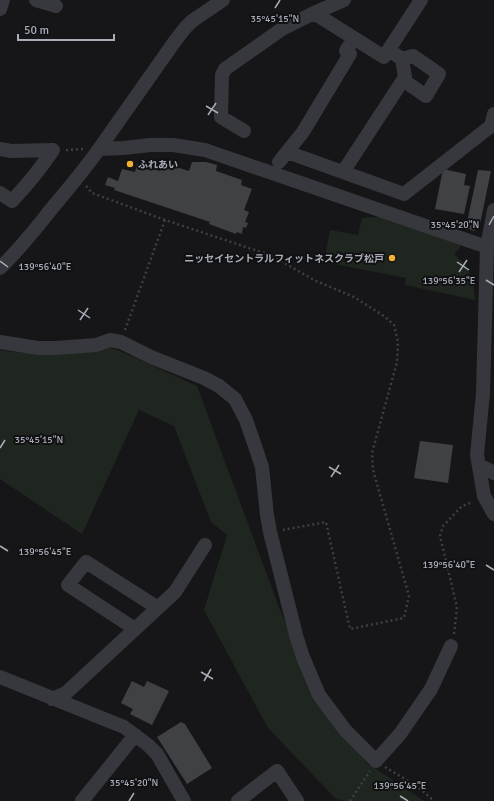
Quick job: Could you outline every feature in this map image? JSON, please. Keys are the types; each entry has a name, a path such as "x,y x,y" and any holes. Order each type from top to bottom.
{"street":[{"path":"0,9 3,0"},
{"path":"36,0 56,6"},
{"path":"0,268 28,238 90,163 185,28 192,21 223,0"},
{"path":"244,131 221,117 222,75 225,69 282,29 344,0"},
{"path":"314,13 384,57 421,0"},
{"path":"354,38 346,51 350,54 303,132 283,157 343,172 404,194 491,126 494,114"},
{"path":"343,172 403,80 402,59 389,50"},
{"path":"402,59 413,56 439,74 426,96 403,80"},
{"path":"99,149 150,145 173,145 205,150 487,247"},
{"path":"0,149 11,151 53,150"},
{"path":"0,193 12,201 28,185 53,150"},
{"path":"493,219 487,247 490,299 488,394 477,455 484,496 494,514"},
{"path":"0,342 38,348 96,345 110,340 121,342 152,357 204,378 220,386 235,399 246,420 262,467 266,515 296,635 303,657 320,694 345,730 376,761 400,734 432,689 451,646"},
{"path":"479,465 494,473"},
{"path":"52,699 66,693 175,592 205,544"},
{"path":"135,629 68,586 86,562 158,608"},
{"path":"0,677 124,728 135,735 157,754 184,801"},
{"path":"82,801 135,735"},
{"path":"238,801 277,771 297,801"}],"path":[{"path":"53,150 99,149"},
{"path":"79,176 92,193 165,220 270,255 316,280 354,297 384,316 394,325 398,342 397,362 372,453 373,470 409,596 404,618 350,629 326,522 270,532"},
{"path":"121,342 165,220"},
{"path":"451,646 454,634 456,607 440,536 443,526 462,506"},
{"path":"350,801 376,761 418,787 434,801"}],"shaded area":[{"name":"ニッセイセントラルフィットネスクラブ松戸","path":"396,216 447,236 461,246 454,254 466,266 473,282 475,300 405,285 406,278 324,262 330,230 358,235 362,218"},
{"path":"104,346 120,351 197,386 280,610 318,700 367,763 424,801 345,801 336,799 268,728 204,610 227,535 211,522 174,426 139,410 82,534 0,479 0,350 41,355"}],"building":[{"path":"192,162 206,162 217,165 216,171 242,180 241,185 252,189 244,210 249,212 245,222 248,223 246,228 243,227 242,234 237,232 236,234 209,224 210,222 114,190 115,188 105,185 108,177 118,181 122,169 135,172 137,164 160,171 163,163 189,171"},
{"path":"443,169 466,174 464,185 470,186 464,214 435,209"},
{"path":"478,170 491,171 479,229 473,231 466,227"},
{"path":"420,441 453,445 448,483 414,478"},
{"path":"132,681 144,687 147,681 169,691 152,725 130,714 133,709 121,703"},
{"path":"181,722 185,724 212,768 187,784 157,737"}],"place":[{"name":"ふれあい","path":"130,164"},
{"name":"ニッセイセントラルフィットネスクラブ松戸","path":"392,258"}]}
